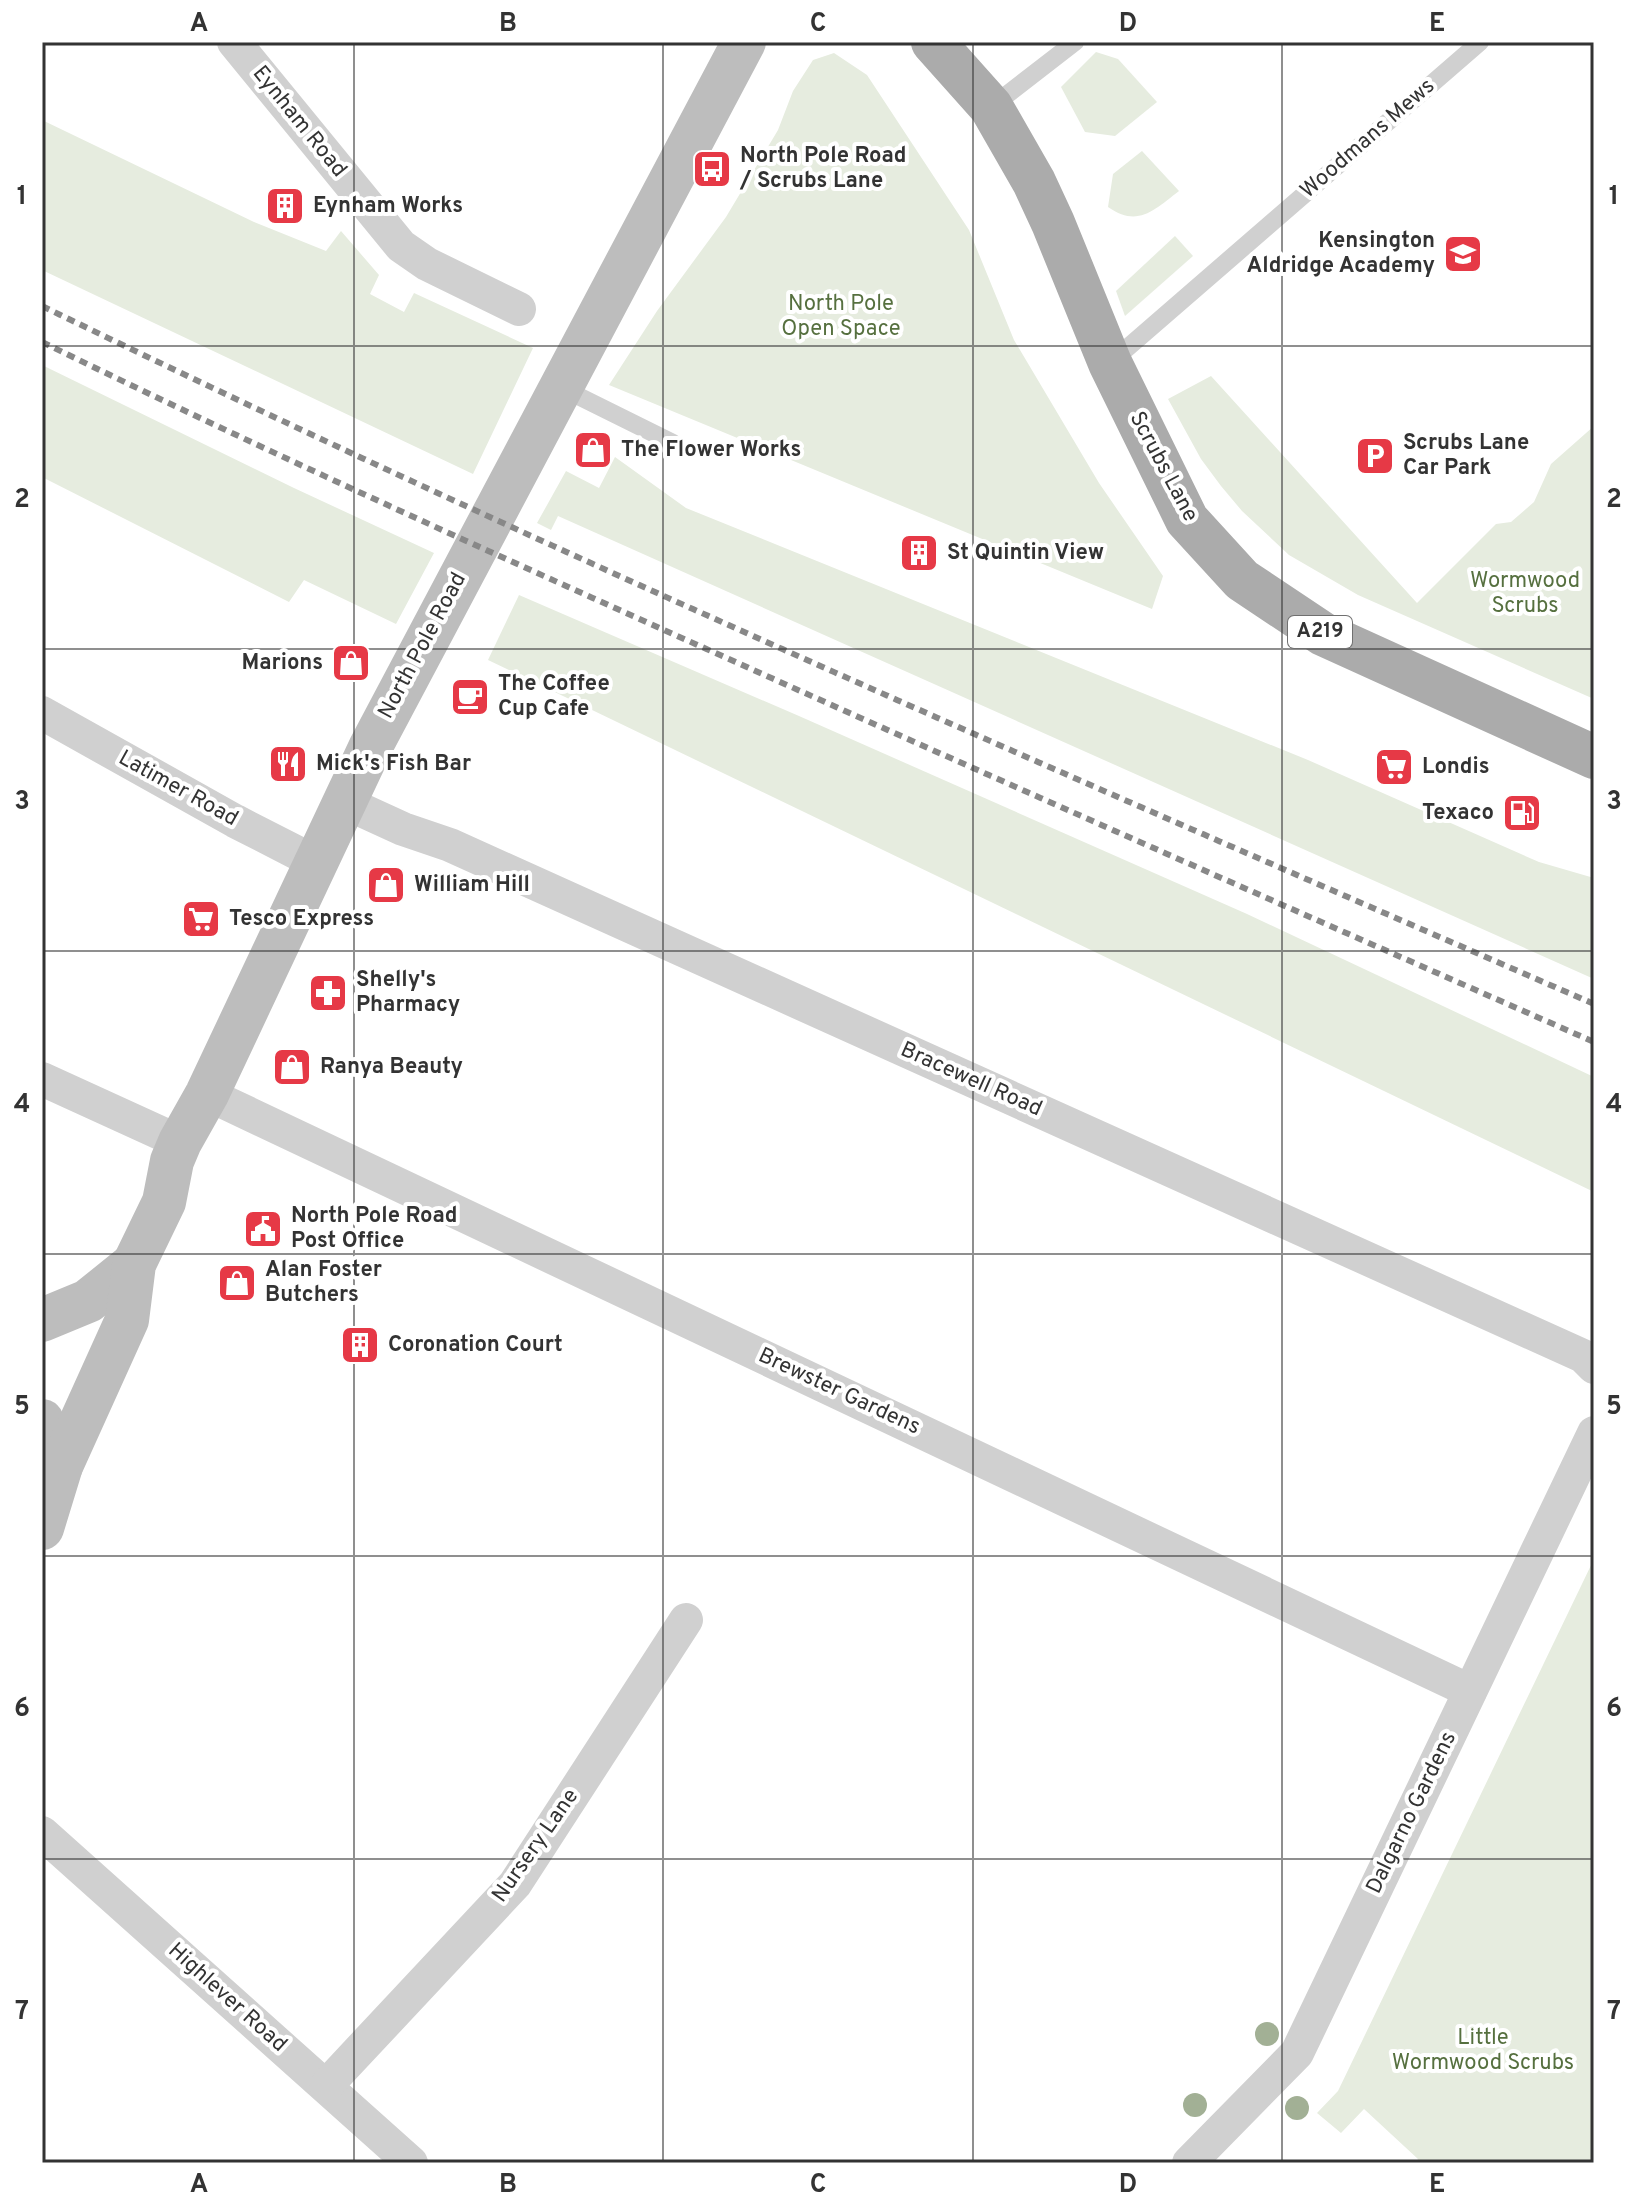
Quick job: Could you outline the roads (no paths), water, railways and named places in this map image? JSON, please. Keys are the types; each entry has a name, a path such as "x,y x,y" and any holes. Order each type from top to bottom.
{"main road":[{"name":"North Pole Road","path":"134,1264 164,1202 172,1161 180,1142 207,1094 344,802 425,641 744,42"},
{"name":"Scrubs Lane","path":"933,42 991,107 1040,196 1110,363 1141,402 1187,520 1242,580 1323,634 1594,757"},
{"path":"42,1320 88,1301 134,1264"},
{"path":"42,1528 61,1466 127,1320 134,1264"},
{"path":"42,1421 61,1466"}],"street":[{"name":"Eynham Road","path":"234,42 401,246 427,264 519,309"},
{"name":"Latimer Road","path":"42,713 315,862"},
{"name":"Bracewell Road","path":"344,802 403,829 450,845 1568,1349 1583,1356 1594,1367"},
{"path":"42,1079 180,1142"},
{"name":"Brewster Gardens","path":"207,1094 1470,1691"},
{"name":"Dalgarno Gardens","path":"1189,2163 1297,2053 1594,1433"},
{"name":"Nursery Lane","path":"326,2086 515,1884 686,1620"},
{"name":"Highlever Road","path":"42,1833 411,2163"}],"lane":[{"path":"991,107 1075,42"},
{"name":"Woodmans Mews","path":"1110,363 1480,42"},
{"path":"562,388 673,443"}],"railway":[{"path":"42,306 620,576 1594,1004"},
{"path":"42,342 571,588 1594,1042"}],"place":[{"name":"North Pole Road / Scrubs Lane","path":"712,169"},
{"name":"Eynham Works","path":"285,206"},
{"name":"Kensington Aldridge Academy","path":"1463,254"},
{"name":"The Flower Works","path":"593,450"},
{"name":"Scrubs Lane Car Park","path":"1375,456"},
{"name":"St Quintin View","path":"919,553"},
{"name":"Marions","path":"351,663"},
{"name":"The Coffee Cup Cafe","path":"470,697"},
{"name":"Mick's Fish Bar","path":"288,764"},
{"name":"Londis","path":"1394,767"},
{"name":"Texaco","path":"1522,813"},
{"name":"William Hill","path":"386,885"},
{"name":"Tesco Express","path":"201,919"},
{"name":"Shelly's Pharmacy","path":"328,993"},
{"name":"Ranya Beauty","path":"292,1067"},
{"name":"North Pole Road Post Office","path":"263,1229"},
{"name":"Alan Foster Butchers","path":"237,1283"},
{"name":"Coronation Court","path":"360,1345"}],"park label":[{"name":"North Pole Open Space","path":"841,316"},
{"name":"Wormwood Scrubs","path":"1525,594"},
{"name":"Little Wormwood Scrubs","path":"1483,2050"}]}
